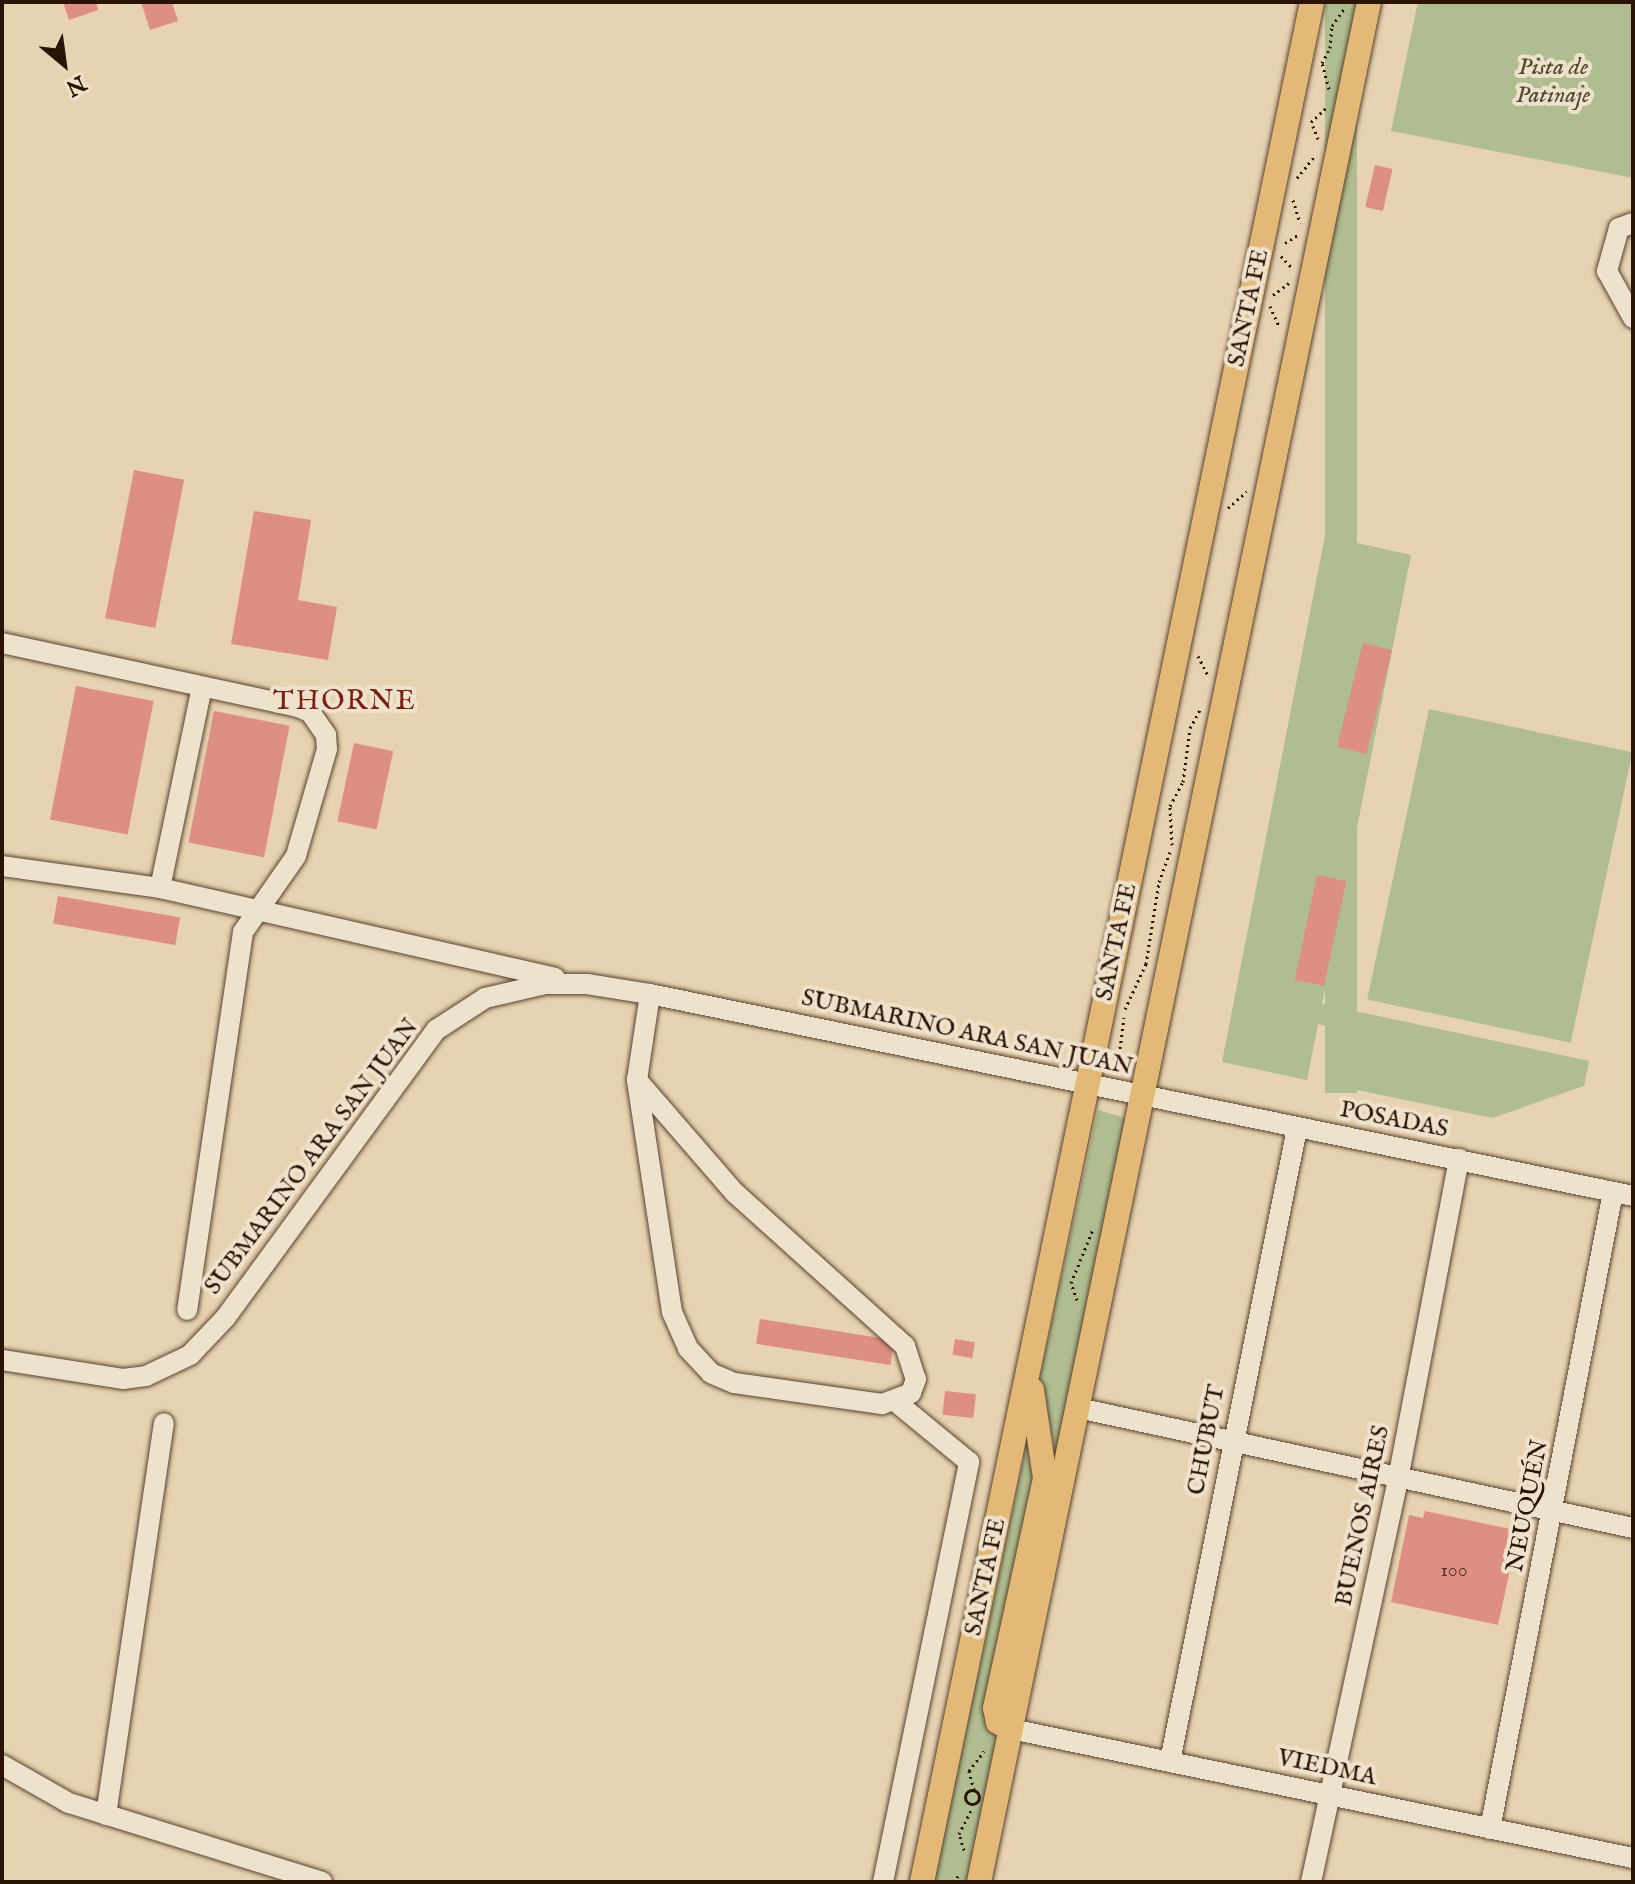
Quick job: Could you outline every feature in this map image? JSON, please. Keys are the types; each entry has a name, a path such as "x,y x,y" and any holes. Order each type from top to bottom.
{"main road":[{"name":"SANTA FE","path":"922,1882 1312,2"},
{"path":"979,1882 1145,1096 1369,2"},
{"path":"1011,1729 998,1722 995,1708 1045,1478 1030,1372"}],"street":[{"path":"1633,223 1619,228 1607,271 1633,318"},
{"path":"2,643 298,707 310,712 326,735 327,749 296,856 243,932 187,1310"},
{"path":"160,888 202,687"},
{"path":"2,866 160,888 257,913 587,984"},
{"name":"SUBMARINO ARA SAN JUAN","path":"2,1360 123,1379 158,1371 190,1355 226,1317 436,1030 485,998 513,988 587,984 650,994 1145,1096"},
{"path":"637,1080 735,1193 905,1346 916,1379 911,1393 896,1402 882,1404 734,1383 711,1373 688,1348 672,1312 637,1080 650,994"},
{"name":"POSADAS","path":"1145,1096 1623,1194"},
{"name":"CHUBUT","path":"1170,1762 1297,1128"},
{"name":"BUENOS AIRES","path":"1311,1882 1398,1479 1459,1159"},
{"name":"NEUQUÉN","path":"1490,1829 1554,1510 1623,1194"},
{"path":"883,1882 969,1462 896,1402"},
{"path":"1078,1408 1633,1528"},
{"path":"106,1815 164,1423"},
{"name":"VIEDMA","path":"1011,1729 1633,1858"},
{"path":"2,1765 69,1803 322,1882"}],"path":[{"path":"1330,97 1322,63 1331,44 1332,26 1347,2"},
{"path":"1323,144 1311,130 1311,122 1328,102"},
{"path":"1293,184 1322,154"},
{"path":"1285,336 1270,306 1274,293 1293,275 1279,250 1300,230 1292,190"},
{"path":"1225,522 1229,507 1254,485"},
{"path":"1197,652 1213,683"},
{"path":"1115,1091 1124,1014 1146,964 1156,896 1171,850 1170,806 1183,782 1190,728 1206,702"},
{"path":"1082,1309 1071,1283 1098,1224"}],"green space":[{"path":"1325,2 1357,2 1357,1093 1325,1093"},
{"name":"Pista de Patinaje","path":"1418,2 1633,2 1633,178 1391,131"},
{"path":"1325,536 1411,555 1322,1004 1589,1061 1584,1086 1492,1118 1338,1086 1349,1030 1318,1024 1307,1080 1222,1062"},
{"path":"1429,709 1632,752 1571,1043 1367,1000"},
{"path":"1098,1110 1126,1118 1057,1455 1039,1380"},
{"path":"1031,1424 1037,1472 986,1721 998,1741 969,1882 934,1882"}],"building":[{"path":"63,2 96,2 98,10 69,20"},
{"path":"141,2 172,2 178,21 150,30"},
{"path":"1375,165 1393,169 1383,211 1365,207"},
{"path":"134,470 184,480 155,628 105,618"},
{"path":"254,511 311,520 298,600 337,607 328,660 231,644"},
{"path":"1363,643 1392,650 1366,754 1337,747"},
{"path":"76,686 154,701 128,835 50,820"},
{"path":"214,711 290,726 264,857 188,843"},
{"path":"354,743 393,751 376,830 337,821"},
{"path":"1317,875 1346,881 1324,986 1295,980"},
{"path":"58,896 180,918 175,945 53,924"},
{"path":"760,1319 894,1340 890,1365 756,1344"},
{"path":"955,1339 975,1342 972,1358 952,1355"},
{"path":"945,1391 976,1394 973,1418 942,1415"},
{"path":"1425,1511 1510,1529 1517,1538 1498,1625 1391,1602 1409,1515 1423,1518"}],"district":[{"name":"THORNE","path":"345,702"}]}
